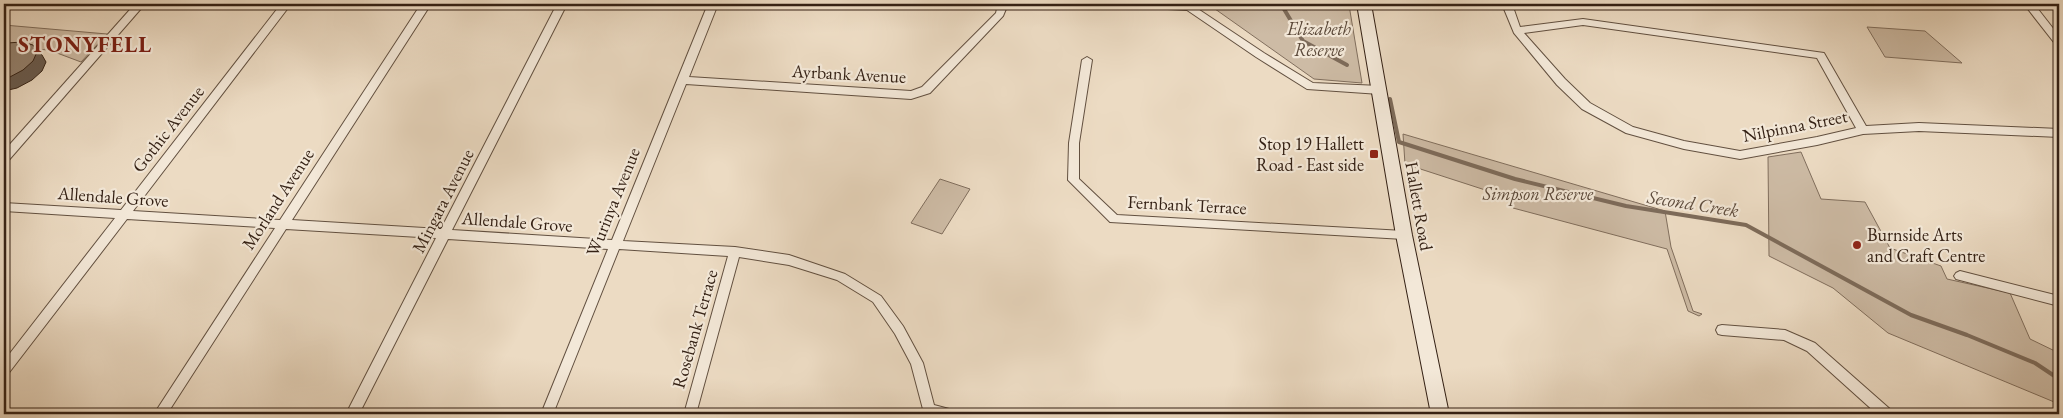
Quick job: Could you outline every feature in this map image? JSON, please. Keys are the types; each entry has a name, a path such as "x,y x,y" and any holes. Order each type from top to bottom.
{"main road":[{"name":"Hallett Road","path":"1364,4 1404,235 1440,414"}],"street":[{"path":"4,158 140,4"},
{"name":"Gothic Avenue","path":"4,370 286,4"},
{"name":"Morland Avenue","path":"160,414 426,4"},
{"name":"Mingara Avenue","path":"352,414 446,235 562,4"},
{"name":"Wurinya Avenue","path":"547,414 713,4"},
{"name":"Ayrbank Avenue","path":"682,80 911,95 926,90 1000,14 1003,4"},
{"path":"1128,4 1189,7 1260,55 1311,86 1380,90"},
{"name":"Nilpinna Street","path":"1507,4 1517,31 1561,82 1586,106 1630,130 1684,145 1740,155 1817,141 1863,130 1919,127 2059,133"},
{"path":"2029,4 2059,43"},
{"path":"1517,31 1582,22 1820,55 1863,130"},
{"name":"Fernbank Terrace","path":"1087,60 1074,143 1074,180 1114,219 1404,235"},
{"name":"Allendale Grove","path":"4,207 735,252 789,260 840,277 878,299 899,330 917,363 928,412 948,414"},
{"name":"Rosebank Terrace","path":"690,414 735,252"},
{"path":"1960,276 2059,301"},
{"path":"1722,330 1785,335 1811,346 1886,414"}],"green space":[{"name":"Elizabeth Reserve","path":"1208,4 1349,5 1362,83 1314,79"},
{"path":"4,25 107,34 81,62 49,50 4,47"},
{"path":"1867,27 1925,31 1962,63 1885,57"},
{"name":"Simpson Reserve","path":"1403,134 1665,211 1671,247 1693,311 1702,314 1699,316 1688,311 1667,249 1513,208 1510,198 1405,164"},
{"path":"1801,152 1821,199 1865,202 1890,248 1941,266 1947,279 2010,293 2030,339 2059,353 2059,404 1888,333 1833,288 1769,256 1768,157"},
{"path":"940,179 970,189 942,234 911,223"}],"building":[{"path":"22,42 33,45 37,52 33,61 23,70 4,79 4,45"}],"waterway":[{"name":"Second Creek","path":"1281,4 1303,41 1347,65"},
{"name":"Second Creek","path":"1390,99 1399,142 1515,179 1626,206 1746,225 1911,315 1967,335 2035,363 2059,379"}],"place":[{"name":"Stop 19 Hallett Road - East side","path":"1374,154"},
{"name":"Burnside Arts and Craft Centre","path":"1857,245"}],"district":[{"name":"STONYFELL","path":"85,44"}]}
